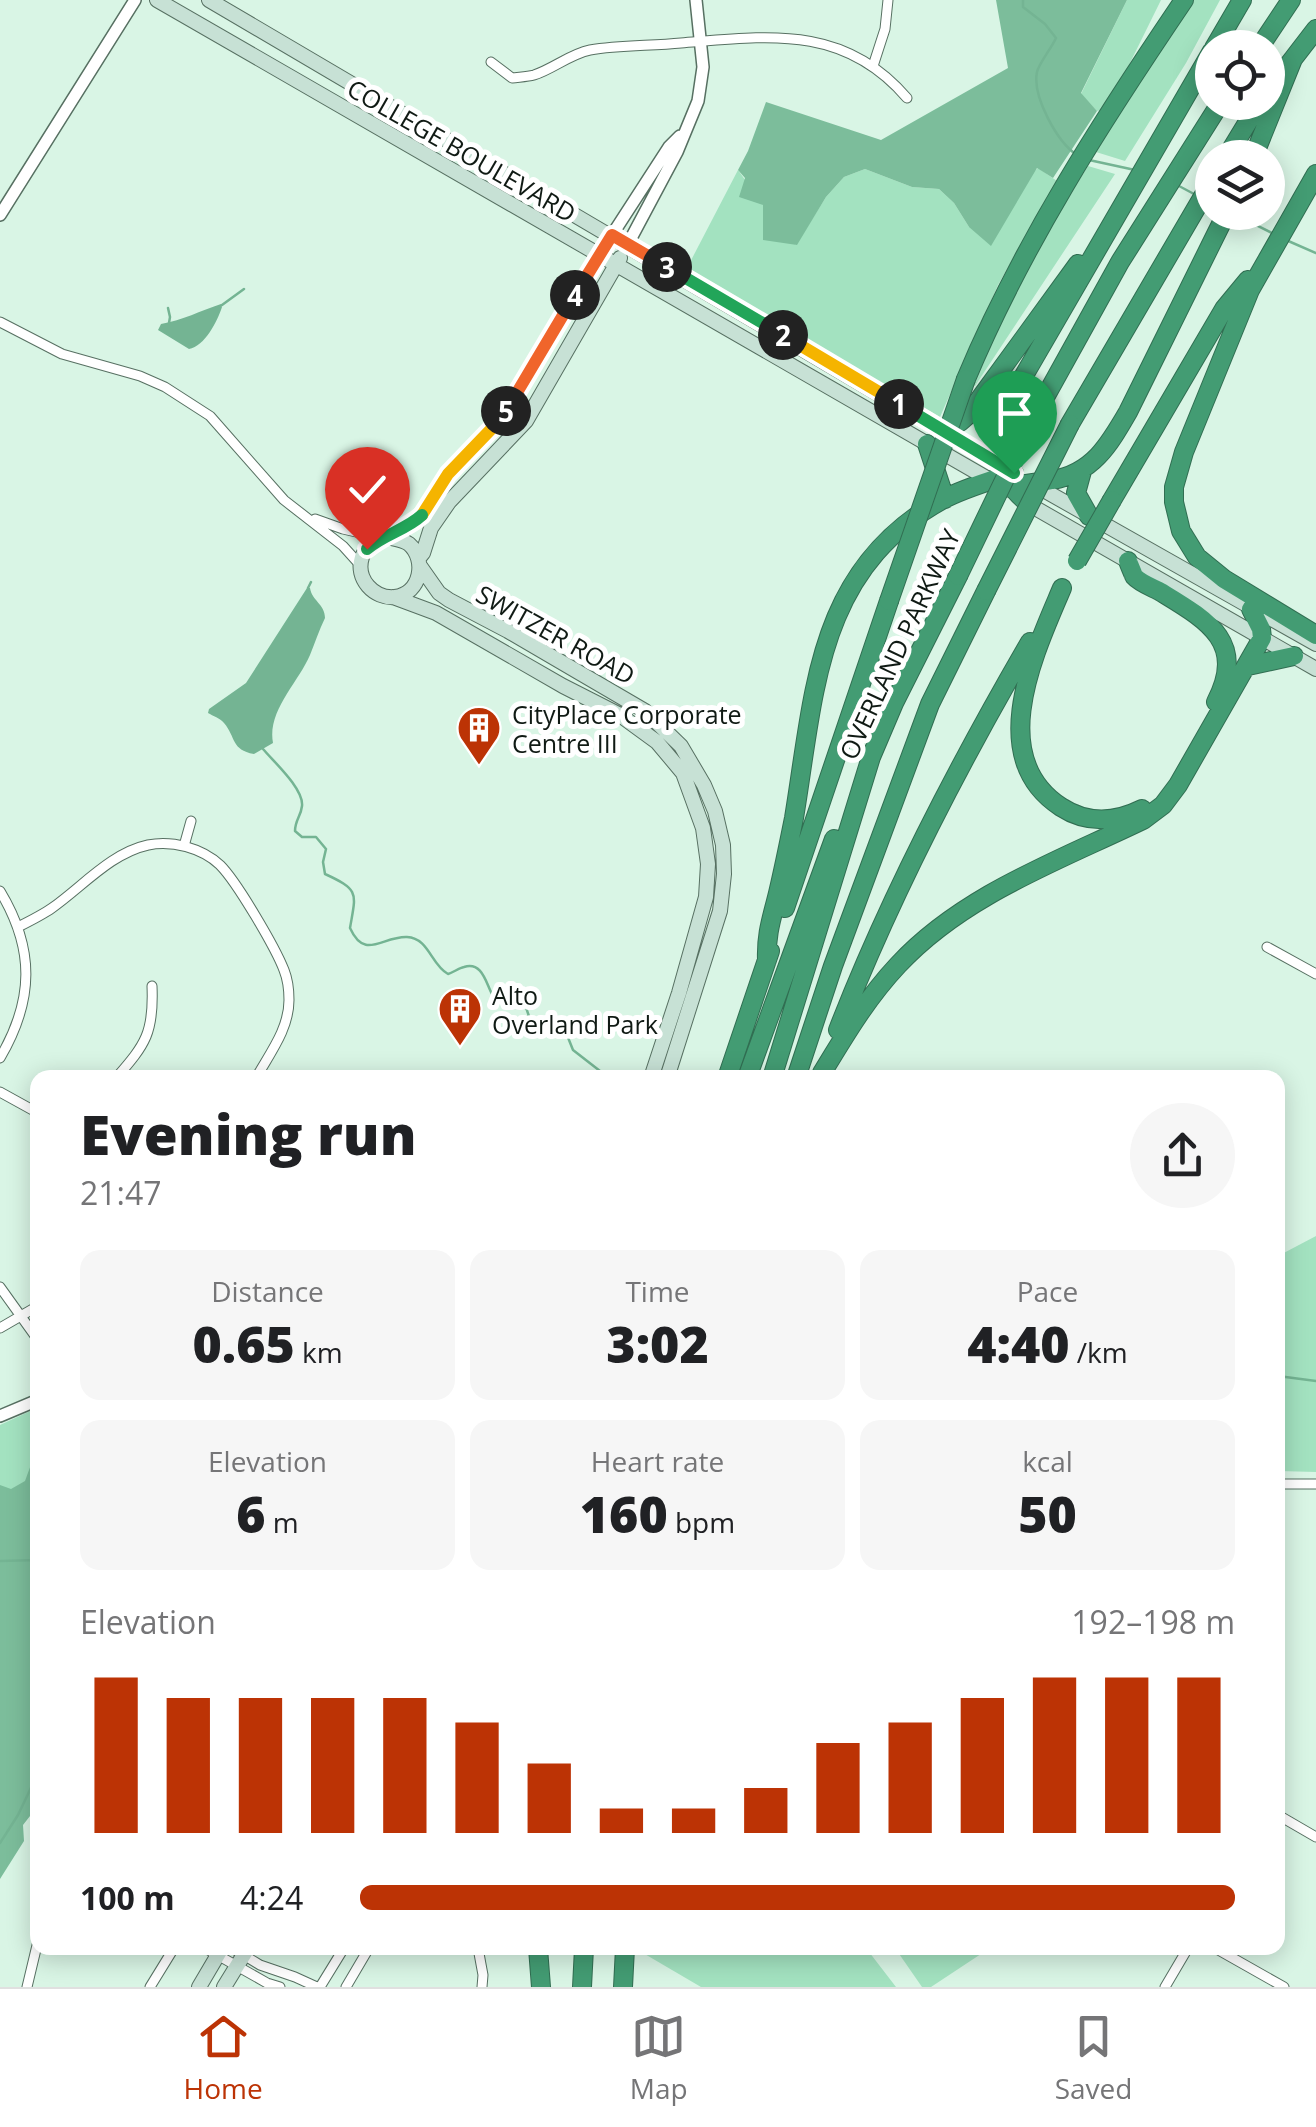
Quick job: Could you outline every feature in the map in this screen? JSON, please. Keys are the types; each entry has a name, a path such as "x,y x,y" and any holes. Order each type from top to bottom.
{"highway":[{"path":"1145,58 1170,0"},
{"path":"730,1070 966,380 1001,300 1058,198 1184,0"},
{"path":"1271,30 1291,0"},
{"path":"1224,30 1239,4"},
{"path":"1285,70 1316,29"},
{"path":"1260,140 1293,59"},
{"path":"943,430 968,415 1114,217 1195,80"},
{"name":"OVERLAND PARKWAY","path":"774,1070 870,757 894,703 1038,410 1144,223 1209,120"},
{"path":"1316,174 1266,258 1222,357 1174,487 1181,531 1196,557 1316,635"},
{"path":"799,1070 922,722 957,646 1070,424 1195,211"},
{"path":"1029,504 1007,479 996,436 1002,414 1114,217"},
{"path":"767,960 766,938 789,845 819,670 832,623 848,590 868,561 900,530 945,499 1007,479 1057,480 1082,472 1095,460 1128,412 1218,230"},
{"path":"823,1070 856,983 928,830 1006,683 1224,309 1266,258"},
{"path":"927,444 945,499"},
{"path":"1082,472 1076,493 1090,516"},
{"path":"1062,588 1024,685 1020,724 1027,763 1042,790 1066,810 1098,819 1122,817 1144,808 1162,791 1215,704 1226,665 1222,642 1209,623 1134,576 1128,562"},
{"path":"824,1070 864,1006 898,964 953,916 993,892 1143,820 1164,804 1262,638 1251,609"},
{"path":"1248,666 1294,656"},
{"path":"750,1070 838,828 870,757"},
{"path":"539,1955 544,1987"},
{"path":"544,1987 547,1955"},
{"path":"582,1987 584,1955"},
{"path":"623,1987 625,1955"}],"main road":[{"name":"COLLEGE BOULEVARD","path":"157,0 927,444 1090,516 1316,644"},
{"name":"COLLEGE BOULEVARD","path":"209,0 943,430 1007,479"},
{"path":"612,235 504,414 448,474 419,518 367,549 361,566 366,585 374,592 393,597 411,589 417,581 431,528 449,502 520,428 628,244"},
{"path":"504,414 520,428"},
{"path":"1029,504 1316,669"},
{"path":"385,538 410,545 420,562"},
{"name":"SWITZER ROAD","path":"420,562 439,593 449,600 644,711 681,746 720,827 724,874 716,928 654,1070"},
{"name":"SWITZER ROAD","path":"393,597 436,613 620,715 647,734 698,788"},
{"path":"499,650 508,631"},
{"name":"SWITZER ROAD","path":"669,1070 686,996"},
{"path":"199,1987 213,1955"},
{"path":"224,1987 240,1955"}],"street":[{"path":"0,215 134,0"},
{"path":"628,244 677,152 698,100 701,42 696,0"},
{"path":"872,66 888,0"},
{"path":"491,62 512,78 532,76 587,51 763,36 808,40 833,47 872,66 908,98"},
{"path":"612,235 669,147 683,133"},
{"path":"643,186 656,194"},
{"path":"0,322 62,354 140,376 210,416 284,500 308,516 361,566"},
{"path":"308,516 342,530 385,538"},
{"path":"184,846 190,821"},
{"path":"18,927 50,910 133,850 167,843 198,851 231,878 288,982 286,1023 260,1070"},
{"path":"0,891 18,927 26,960 23,1004 0,1058"},
{"path":"1268,947 1316,974"},
{"path":"122,1070 146,1039 152,1020 152,986"},
{"path":"0,1092 30,1109"},
{"path":"0,1286 30,1328"},
{"path":"0,1328 30,1311"},
{"path":"0,1416 30,1403"},
{"path":"1285,1484 1316,1484"},
{"path":"1285,1819 1316,1837"},
{"path":"26,1987 34,1955"},
{"path":"150,1987 170,1955"},
{"path":"241,1955 267,1983 280,1987"},
{"path":"242,1955 318,1987 339,1955"},
{"path":"346,1987 365,1955"},
{"path":"479,1955 482,1987"},
{"path":"1165,1987 1184,1955"},
{"path":"1228,1955 1284,1987"}],"shaded area":[{"path":"996,0 1127,0 1081,93 1097,111 1053,178 1037,168 991,246 969,227 954,203 939,189 912,187 865,169 844,177 826,197 797,245 763,240 763,205 739,197 745,178 738,170 766,102 881,140 1008,68"},
{"path":"1127,0 1161,0 1126,71 1097,111 1081,94"},
{"path":"1190,0 1220,0 1204,30 1195,30 1195,46 1125,161 1096,152"},
{"path":"1088,166 1115,174 975,386 972,385 1036,250"},
{"path":"1038,168 1057,181 998,285 940,417 686,270 738,170 796,245 826,197 844,177 865,169 912,187 939,189 954,203 969,227"},
{"path":"221,304 214,326 195,347 189,349 158,330 161,324"},
{"path":"307,588 325,618 305,666 279,708 272,731 273,743 254,754 247,752 238,746 222,721 208,713 209,709 246,683"},
{"path":"1316,1236 1316,1472 1285,1471 1285,1252"},
{"path":"30,1411 30,1786 0,1843 0,1425"},
{"path":"30,1467 30,1816 23,1825 24,1841 0,1879 0,1485 11,1489 25,1481"},
{"path":"646,1955 871,1955 896,1987 701,1987"},
{"path":"900,1955 979,1955 931,1987 922,1987"}],"waterway":[{"path":"1023,0 1023,7 1056,38 1040,64 1036,82 1054,129 1077,155"},
{"path":"1089,160 1135,170"},
{"path":"1179,186 1194,194"},
{"path":"1266,230 1274,234"},
{"path":"1286,240 1316,253"},
{"path":"222,305 244,289"},
{"path":"168,308 169,323"},
{"path":"341,491 348,504"},
{"path":"308,588 311,582"},
{"path":"263,749 301,799 295,831 302,837 316,837 326,849 325,874 345,884 353,894 350,928 356,938 368,945 398,938 414,939 448,974 475,967 483,974 492,994 522,996 531,1022 554,1022 565,1030 573,1050 599,1070"},
{"path":"1285,1377 1316,1381"},
{"path":"0,1561 30,1560"},
{"path":"0,1843 30,1790"}],"place":[{"name":"CityPlace Corporate Centre III","path":"479,766"},
{"name":"Alto Overland Park","path":"460,1047"}],"route":[{"path":"367,549 419,518 448,474 499,421 612,235 1014,473"}]}
